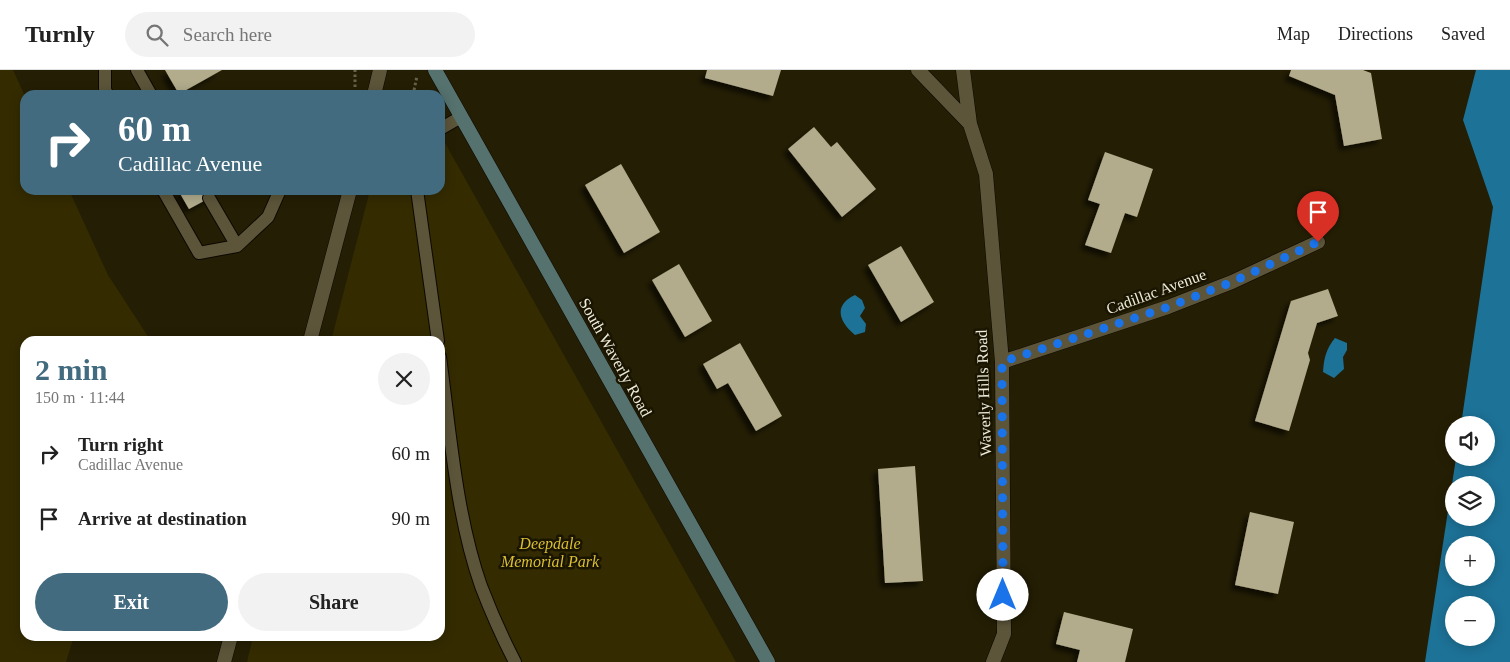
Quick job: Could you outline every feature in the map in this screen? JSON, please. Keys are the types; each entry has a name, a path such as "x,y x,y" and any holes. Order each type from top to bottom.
{"main road":[{"name":"South Waverly Road","path":"435,70 768,662"}],"street":[{"path":"375,90 380,70"},
{"name":"Waverly Hills Road","path":"918,70 970,124"},
{"name":"Waverly Hills Road","path":"963,70 970,124 986,174 1002,362 1004,634 993,662"},
{"path":"311,336 349,195"},
{"name":"Cadillac Avenue","path":"1002,362 1168,307 1232,282 1318,242"},
{"path":"224,662 230,641"}],"lane":[{"path":"105,70 105,90"},
{"path":"137,70 148,90"},
{"path":"445,126 461,117"},
{"path":"165,195 199,253 237,246 268,217 278,195"},
{"path":"418,195 437,336"},
{"path":"209,198 237,246"},
{"path":"445,393 460,500 469,545 481,585 499,631 516,662"}],"path":[{"path":"355,70 355,90"},
{"path":"414,90 419,70"}],"green space":[{"path":"0,70 13,70 22,90 20,90 20,195 71,195 108,275 148,336 20,336 20,641 72,641 66,662 0,662"},
{"name":"Deepdale Memorial Park","path":"445,143 736,662 247,662 252,641 445,641 445,336 332,336 369,195 445,195"}],"water":[{"path":"1476,70 1510,70 1510,662 1425,662 1446,526 1495,526 1495,476 1453,476 1455,466 1495,466 1495,416 1462,416 1493,207 1463,120"},
{"path":"855,295 862,300 865,308 860,316 866,324 865,332 855,335 845,325 841,309 848,299"},
{"path":"1335,338 1347,343 1347,350 1343,357 1344,369 1334,378 1323,372 1326,354"}],"building":[{"path":"165,70 222,70 186,90 177,90"},
{"path":"707,70 781,70 773,96 705,78"},
{"path":"1291,70 1363,70 1371,73 1382,139 1344,146 1335,95 1289,76"},
{"path":"814,127 831,147 837,142 876,189 842,217 788,149"},
{"path":"1105,152 1153,169 1137,217 1125,213 1111,253 1085,245 1100,204 1088,200"},
{"path":"621,164 660,232 624,253 585,185"},
{"path":"181,195 215,195 189,209"},
{"path":"901,246 934,302 901,322 868,265"},
{"path":"679,264 712,321 685,337 652,280"},
{"path":"1328,289 1338,316 1317,323 1308,353 1310,360 1289,431 1255,421 1291,301"},
{"path":"740,343 782,416 756,431 728,383 717,389 703,364"},
{"path":"915,466 923,581 885,583 878,469"},
{"path":"1250,512 1294,522 1278,594 1235,585"},
{"path":"1064,612 1133,629 1125,662 1077,662 1080,650 1056,644"}],"route":[{"path":"1003,595 1002,362 1168,307 1232,282 1318,242"}]}
